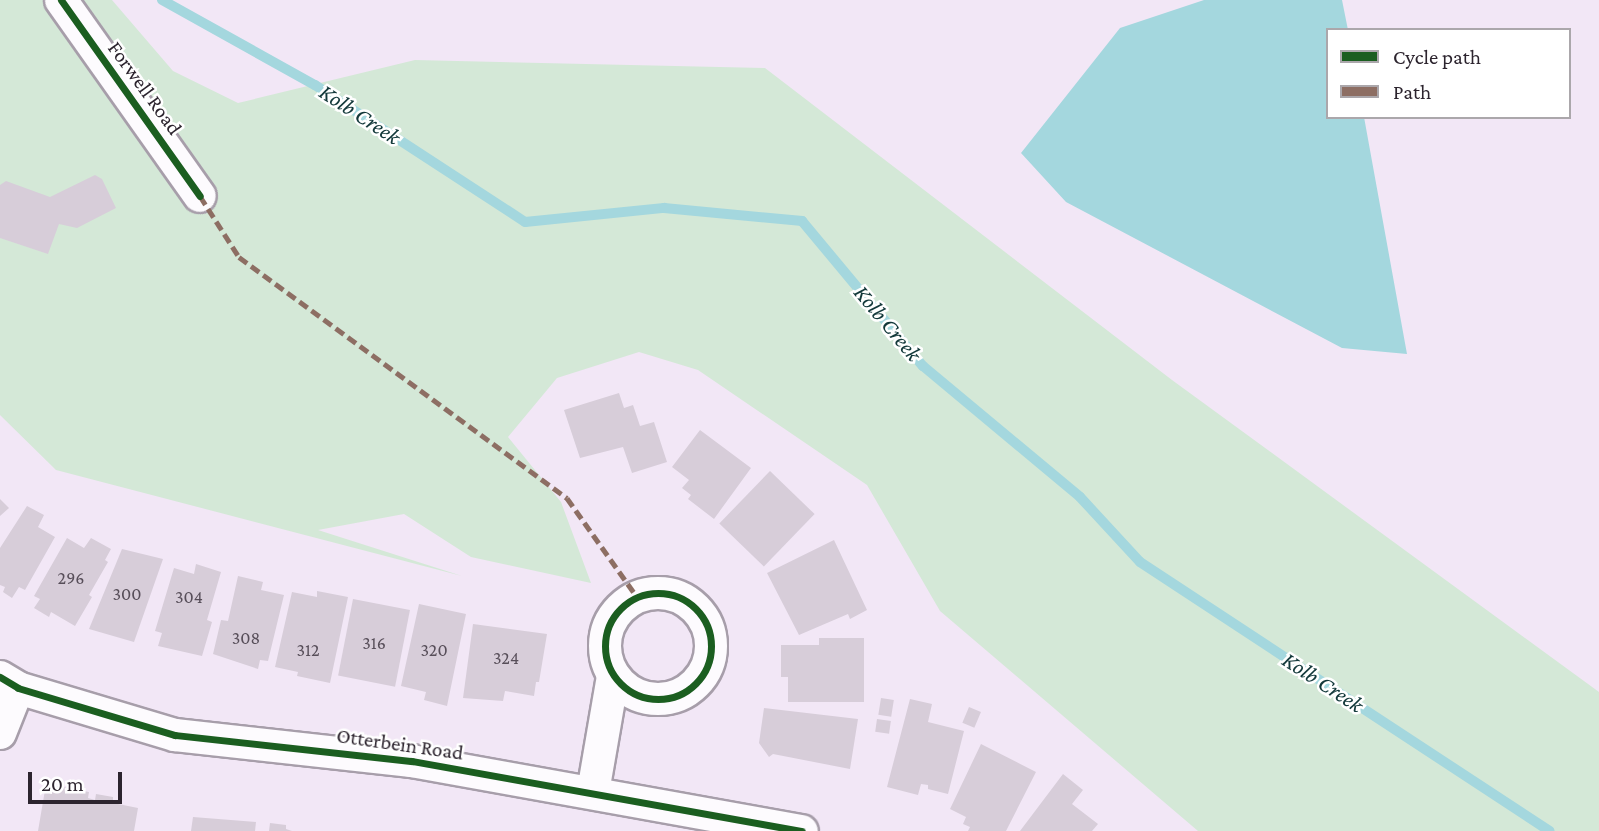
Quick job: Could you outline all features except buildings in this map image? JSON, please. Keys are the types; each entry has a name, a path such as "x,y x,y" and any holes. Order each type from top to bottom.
{"street":[{"name":"Forwell Road","path":"66,8 200,196"},
{"path":"593,792 613,676"},
{"path":"0,733 9,682"},
{"name":"Otterbein Road","path":"9,682 175,735 412,761 802,831"}],"green space":[{"path":"0,0 112,0 173,71 238,103 415,60 765,68 1172,380 1599,692 1599,831 1198,831 940,611 867,485 698,370 639,352 557,378 508,437 561,502 591,583 471,557 404,514 318,530 462,576 56,470 0,415"}],"water":[{"path":"1204,0 1342,0 1348,28 1326,28 1326,119 1364,119 1407,354 1342,348 1066,202 1021,153 1120,28"}],"waterway":[{"name":"Kolb Creek","path":"162,0 315,85 525,222 664,208 802,221 923,366 1080,497 1140,562 1549,831"}],"marked path":[{"path":"200,196 239,257 567,498 637,597"}],"cycle path":[{"path":"61,0 200,196"},
{"path":"658,593 678,597 695,609 707,626 711,646 707,666 695,683 678,695 658,699 638,695 621,683 609,666 605,646 609,626 621,609 638,597 658,593"},
{"path":"0,677 18,688 175,735 412,761 802,831"}]}
